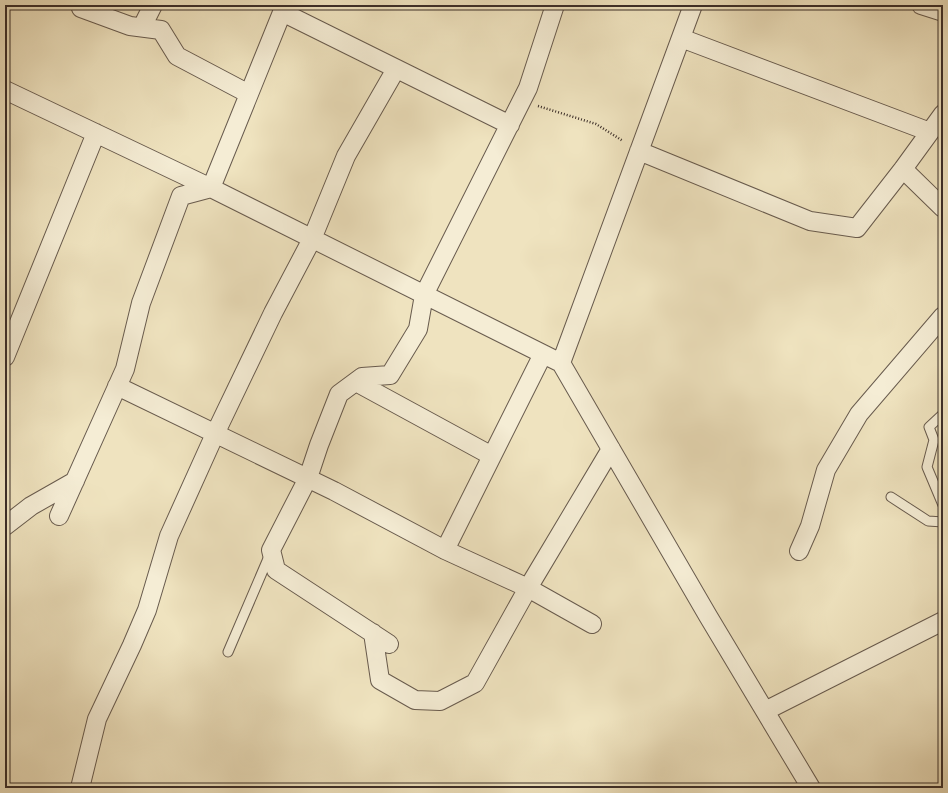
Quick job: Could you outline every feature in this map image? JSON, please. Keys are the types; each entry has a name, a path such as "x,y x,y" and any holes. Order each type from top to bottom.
{"street":[{"path":"80,5 81,8 130,26 161,30 177,56 249,94"},
{"path":"142,28 153,5"},
{"path":"389,644 276,570 271,550 308,478 339,394 362,377 390,375 418,329 424,295 528,88 556,5"},
{"path":"561,363 693,5"},
{"path":"921,5 943,12"},
{"path":"211,188 284,8 396,69 510,125"},
{"path":"681,38 930,132"},
{"path":"80,788 97,719 147,610 169,536 215,434 273,314 312,239 346,156 396,69"},
{"path":"5,90 211,188 561,363 708,616 811,788"},
{"path":"639,151 810,221 857,228 943,114"},
{"path":"5,357 96,133"},
{"path":"903,169 943,208"},
{"path":"59,516 125,369 141,303 181,196 211,188"},
{"path":"799,551 810,526 826,470 859,414 943,316"},
{"path":"445,550 543,354"},
{"path":"356,382 492,456"},
{"path":"117,386 341,494 445,550 528,588 592,624"},
{"path":"373,633 380,680 415,700 440,701 475,683 528,588 611,449"},
{"path":"5,526 31,506 75,481"},
{"path":"765,711 943,621"}],"lane":[{"path":"943,414 928,427 934,440 927,466 943,505"},
{"path":"891,497 928,521 943,522"},
{"path":"228,652 271,550"}],"path":[{"path":"522,101 596,124 639,151"}]}
